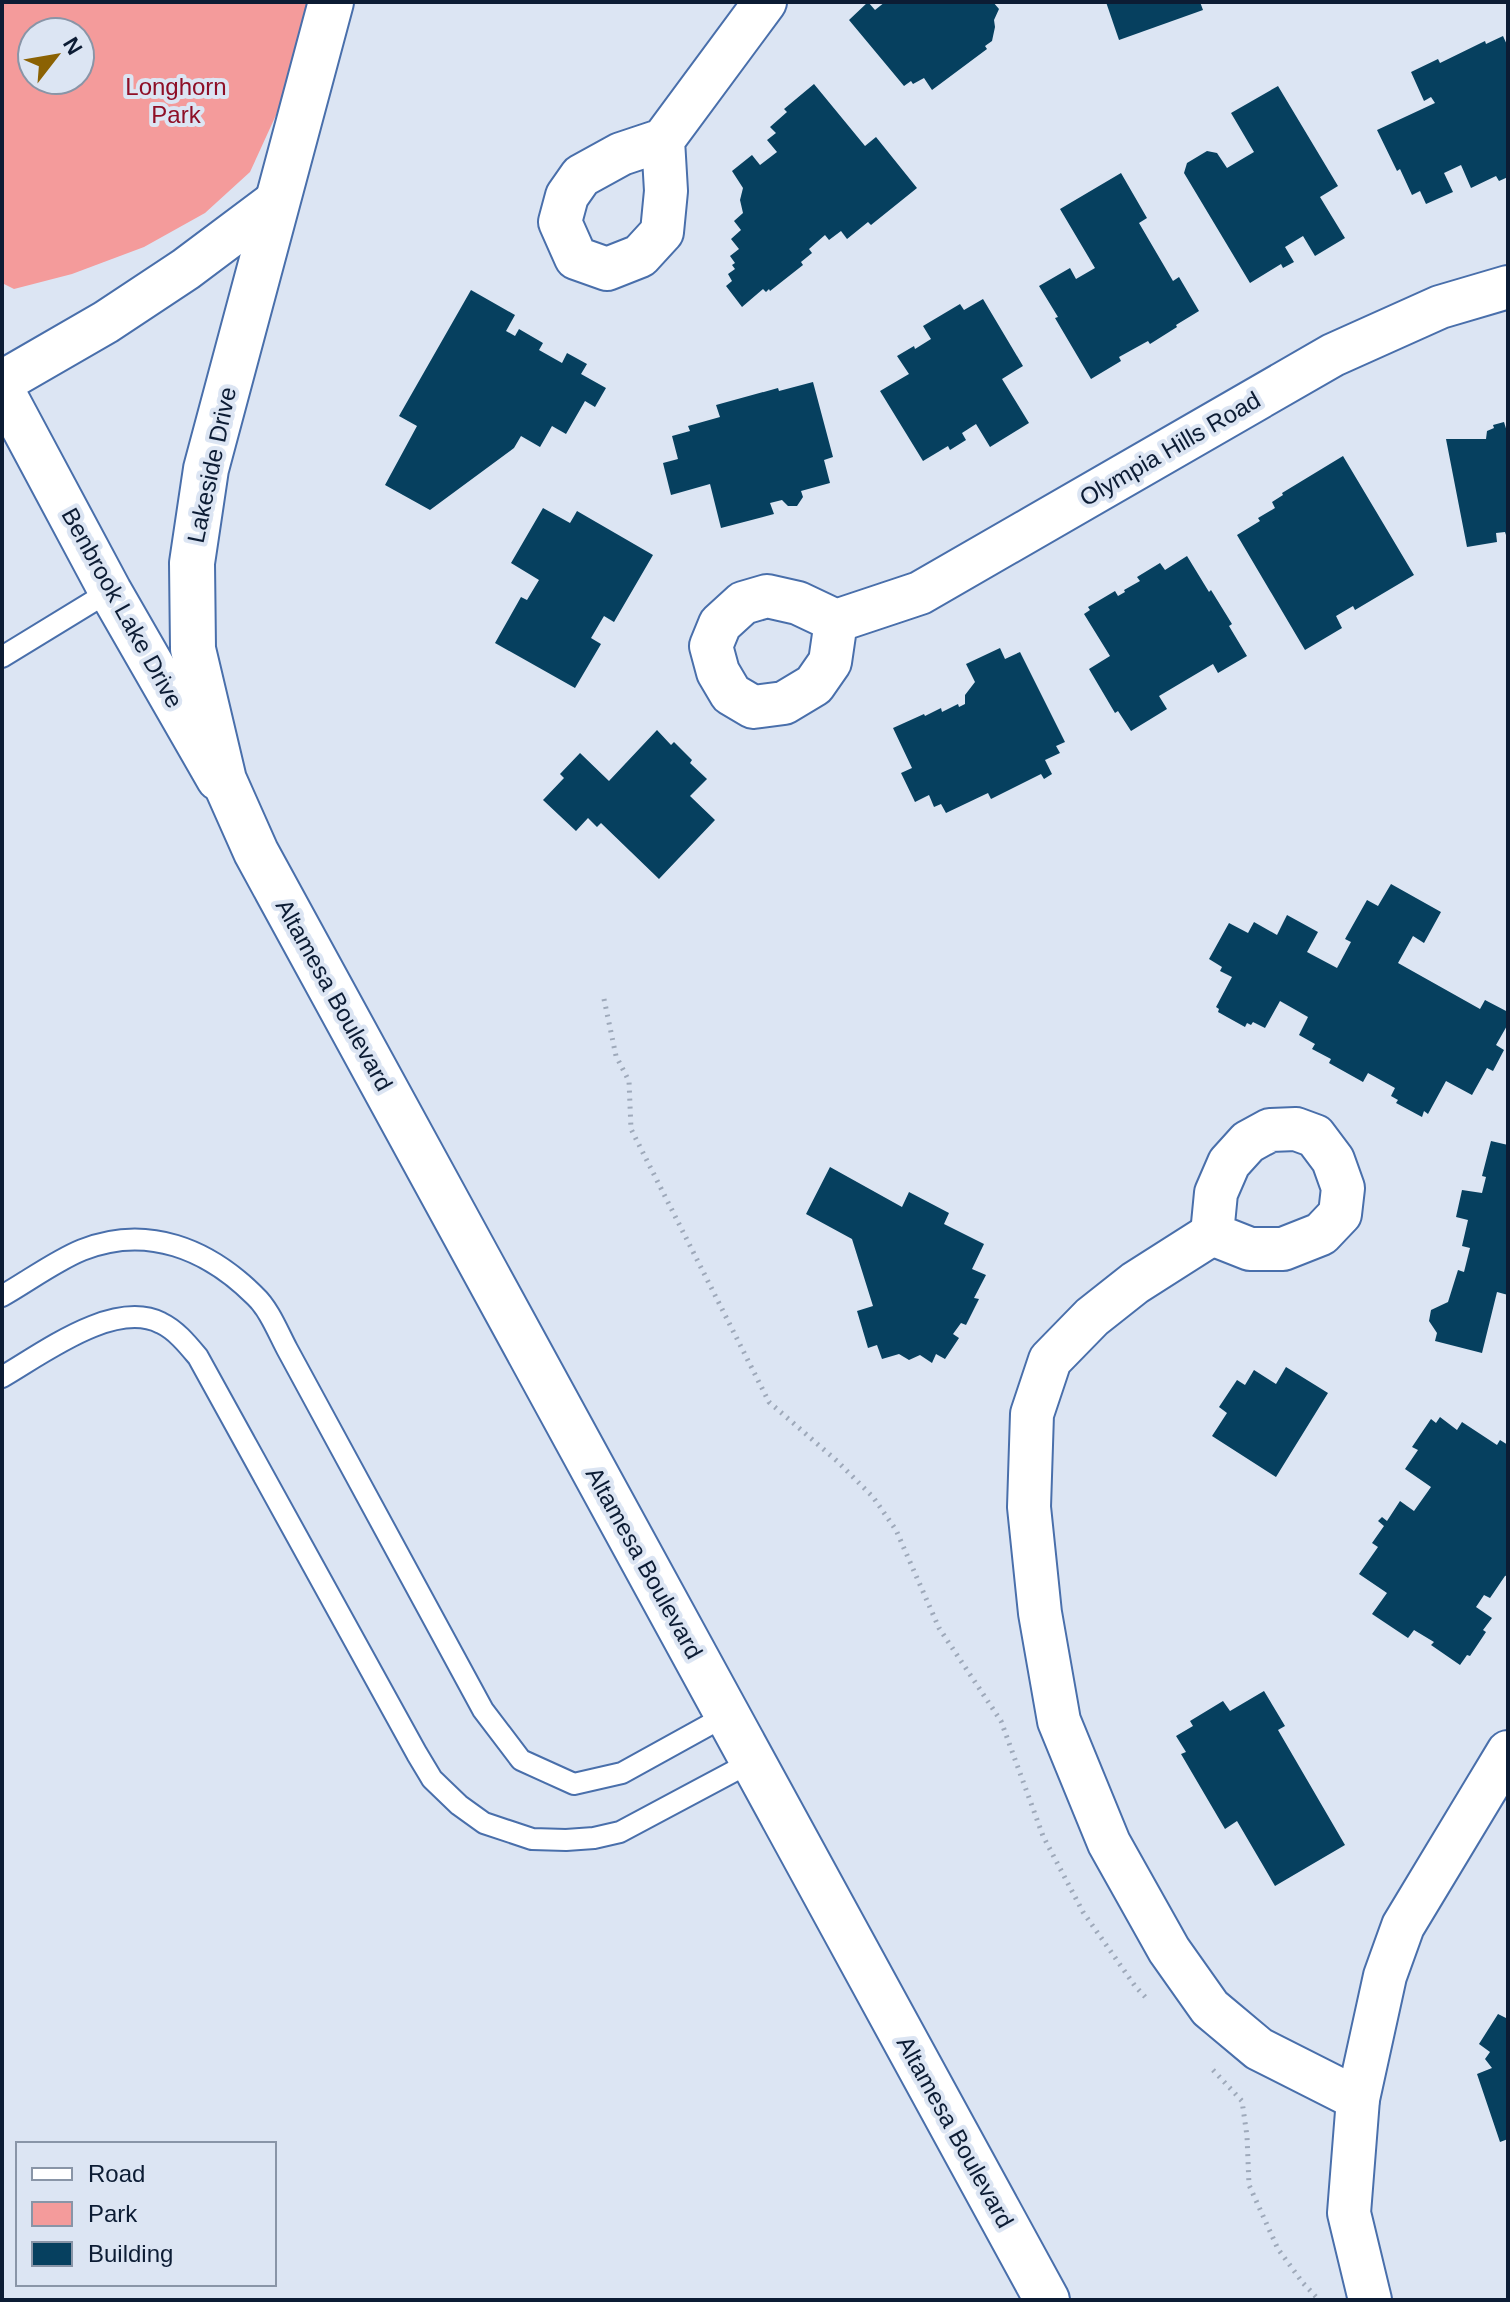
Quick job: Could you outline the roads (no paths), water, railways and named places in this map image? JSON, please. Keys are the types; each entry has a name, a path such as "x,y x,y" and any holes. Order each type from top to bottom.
{"street":[{"name":"Lakeside Drive","path":"244,826 224,780 193,649 192,563 206,469 331,2"},
{"path":"663,140 765,2"},
{"path":"2,382 133,304 186,269 278,200"},
{"name":"Olympia Hills Road","path":"836,621 920,593 1333,355 1440,307 1508,287"},
{"name":"Benbrook Lake Drive","path":"2,389 110,591 244,826"},
{"name":"Altamesa Boulevard","path":"244,826 1047,2300"},
{"path":"1212,1234 1135,1283 1092,1317 1050,1360 1032,1414 1029,1507 1040,1613 1059,1721 1109,1843 1169,1950 1210,2008 1259,2049 1358,2099"},
{"path":"1370,2300 1349,2213 1358,2099 1385,1976 1403,1926 1508,1752"}],"lane":[{"path":"2,657 110,591"},
{"path":"2,1296 81,1251 119,1239 169,1242 209,1258 257,1298 483,1710 521,1760 574,1784 622,1773 727,1715"},
{"path":"2,1377 93,1325 128,1316 161,1323 185,1342 198,1357 432,1779 459,1805 484,1823 532,1839 594,1838 620,1832 753,1761"}],"park label":[{"name":"Longhorn Park","path":"176,101"}]}
